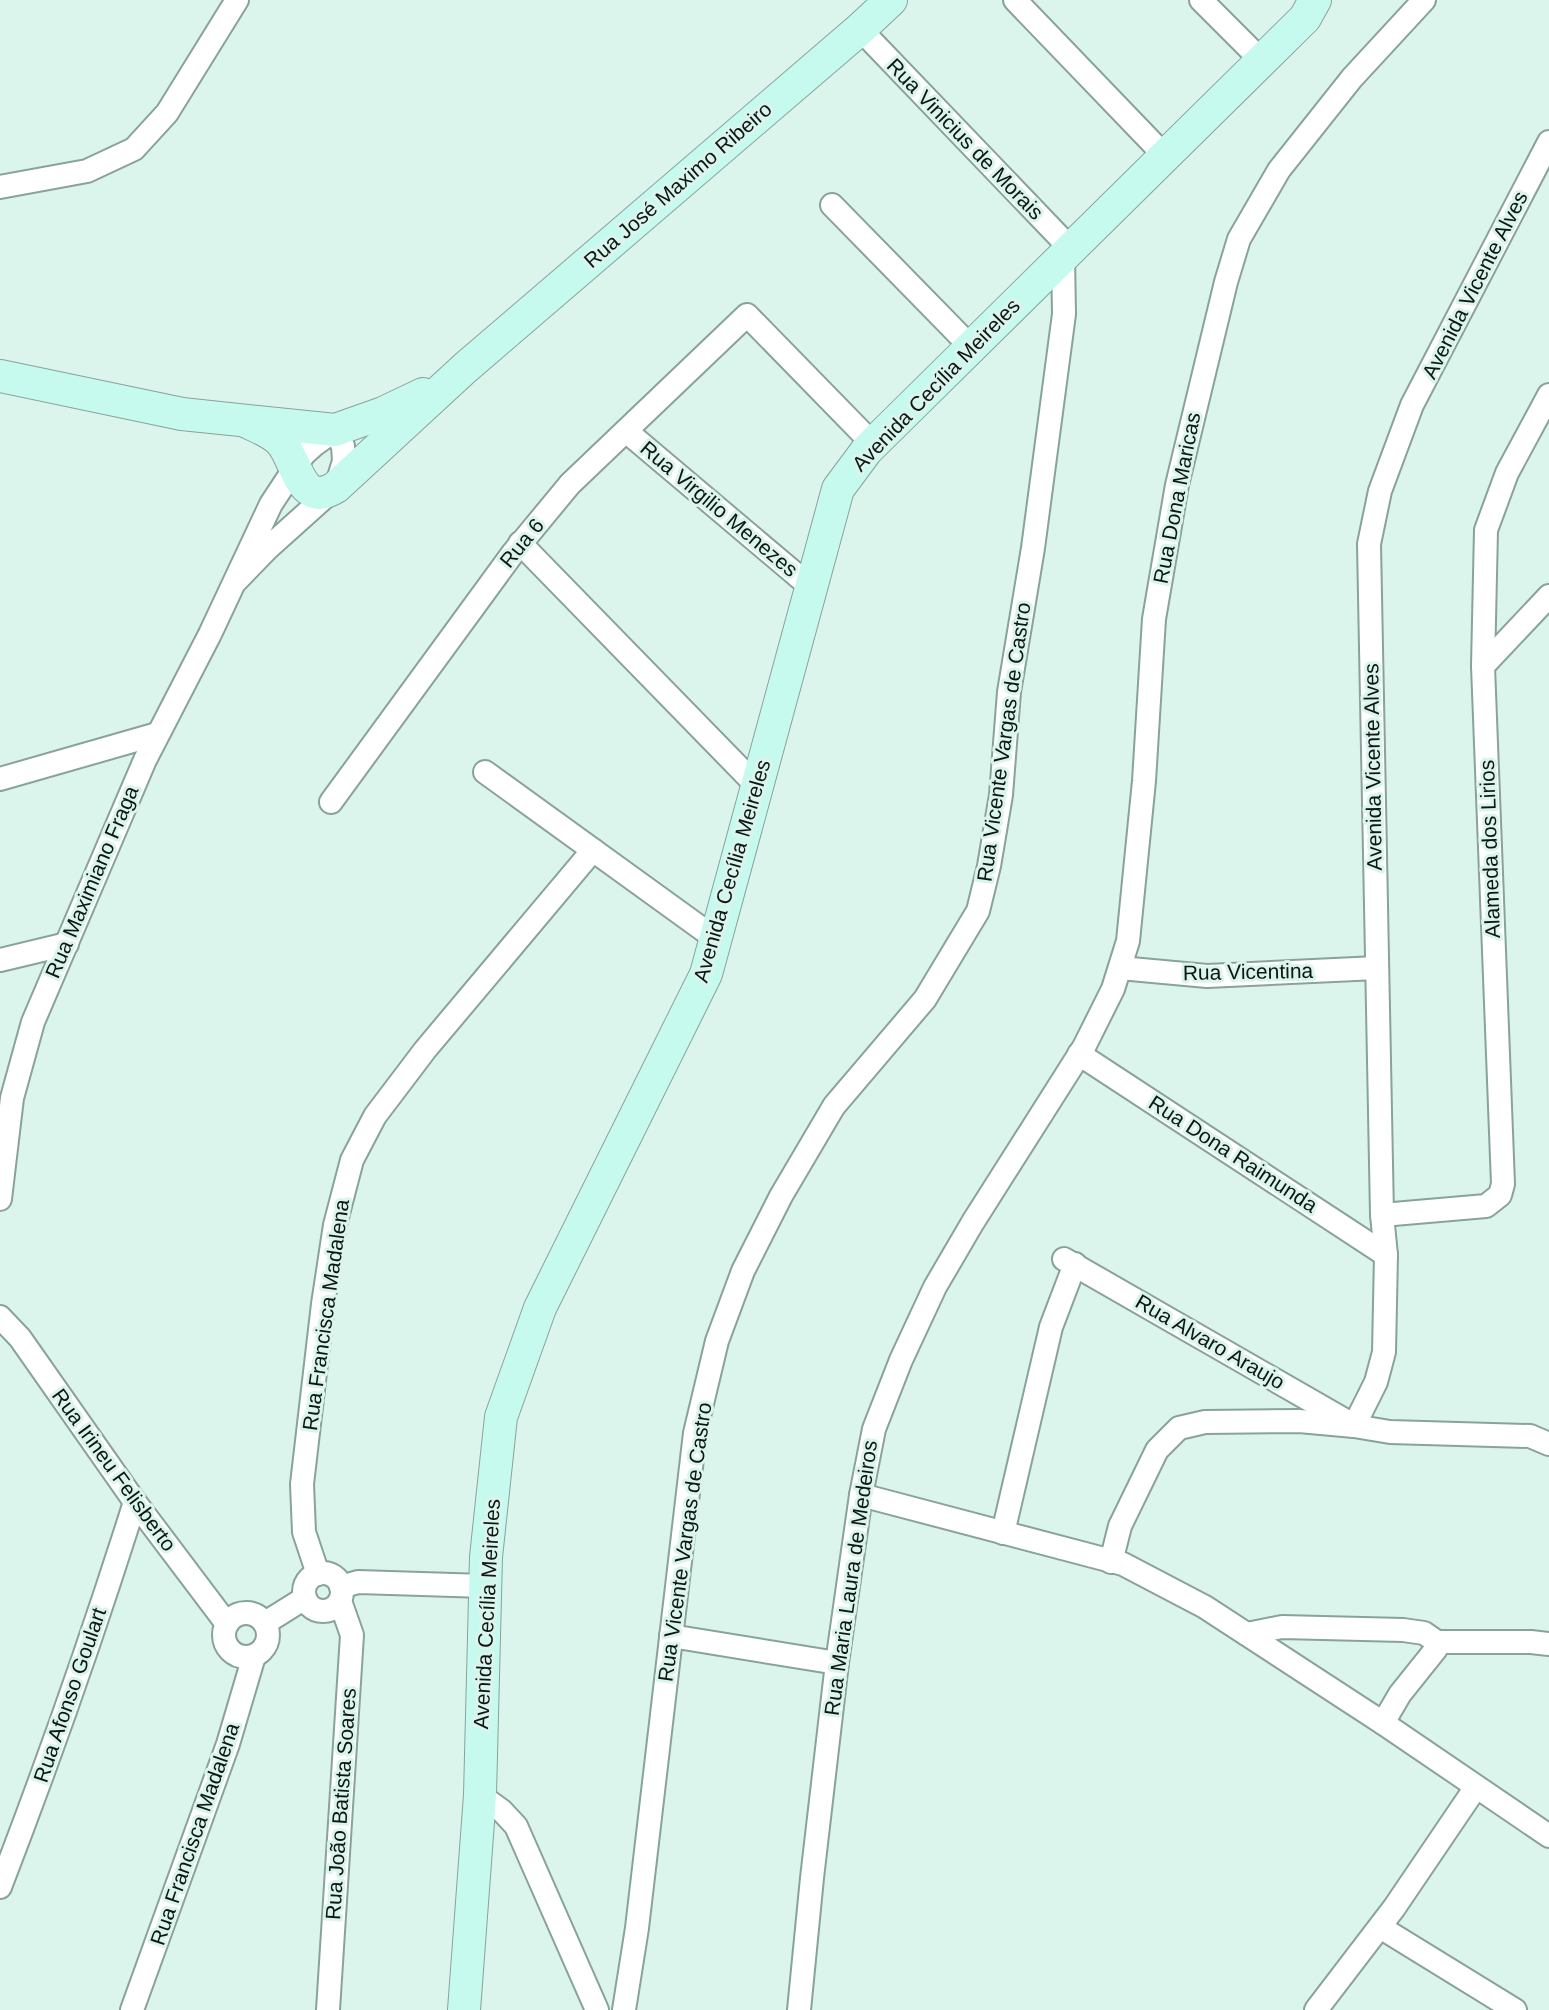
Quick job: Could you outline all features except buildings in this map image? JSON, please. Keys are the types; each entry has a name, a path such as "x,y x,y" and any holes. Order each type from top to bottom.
{"street":[{"path":"0,187 87,171 134,149 167,113 237,0"},
{"name":"Rua José Maximo Ribeiro","path":"247,422 271,434 281,442 289,453 301,482 316,492 326,493 336,487 465,368 891,0"},
{"path":"1016,0 1165,156"},
{"path":"1201,0 1262,61"},
{"name":"Avenida Cecília Meireles","path":"464,2010 480,1795 486,1557 501,1417 540,1308 706,974 838,489 873,444 1305,18 1314,0"},
{"name":"Rua Dona Maricas","path":"1079,1054 1113,989 1128,942 1144,781 1154,619 1177,484 1226,282 1239,239 1279,170 1352,78 1424,0"},
{"name":"Rua Vinicius de Morais","path":"860,29 1067,252"},
{"name":"Avenida Vicente Alves","path":"1354,1426 1376,1382 1384,1352 1386,1255 1382,1215 1369,544 1378,501 1412,405 1549,142"},
{"path":"832,205 971,347"},
{"name":"Rua Vicente Vargas de Castro","path":"624,2010 638,1916 695,1433 717,1341 743,1270 782,1196 834,1106 925,999 978,911 989,866 1001,795 1009,692 1033,548 1064,314 1067,252"},
{"name":"Rua 6","path":"332,802 520,543 570,484 747,315 873,444"},
{"name":"Rua José Maximo Ribeiro","path":"0,376 182,414 335,430 416,399 465,368"},
{"name":"Alameda dos Lirios","path":"1382,1215 1486,1206 1500,1195 1503,1184 1483,666 1486,530 1507,473 1549,395"},
{"path":"335,430 344,446 345,461 336,487"},
{"name":"Rua Maximiano Fraga","path":"0,1199 12,1098 33,1022 52,975 157,734 210,634 271,504 294,468 314,445 335,430"},
{"name":"Rua Virgilio Menezes","path":"626,431 812,588"},
{"name":"Rua Maximiano Fraga","path":"235,582 268,548 336,487"},
{"path":"520,543 758,786"},
{"path":"1483,666 1549,596"},
{"path":"0,779 157,734"},
{"path":"485,772 716,939"},
{"name":"Rua Francisca Madalena","path":"318,1574 304,1532 302,1484 334,1236 352,1160 375,1116 425,1050 593,850"},
{"path":"0,960 67,944"},
{"name":"Rua Vicentina","path":"1120,968 1207,976 1377,968"},
{"name":"Rua Dona Raimunda","path":"1079,1054 1386,1255"},
{"name":"Rua Maria Laura de Medeiros","path":"799,2010 837,1663 861,1495 874,1429 901,1360 936,1287 973,1222 1079,1054"},
{"name":"Rua Alvaro Araujo","path":"1003,1533 1051,1327 1070,1262 1354,1426"},
{"name":"Rua Irineu Felisberto","path":"0,1317 20,1338 135,1502 226,1624"},
{"path":"1111,1562 1120,1526 1157,1450 1179,1428 1205,1422 1299,1421 1390,1432 1530,1436 1549,1444"},
{"path":"861,1495 1123,1564 1205,1607 1383,1723 1549,1836"},
{"name":"Rua Afonso Goulart","path":"0,1887 58,1734 135,1502"},
{"path":"341,1594 332,1576 318,1574 307,1583 304,1590 309,1604 321,1611 335,1607 341,1594 358,1582 485,1586"},
{"name":"Rua João Batista Soares","path":"328,2010 352,1635 341,1594"},
{"path":"265,1623 305,1598"},
{"path":"238,1614 253,1614 265,1623 268,1631 266,1646 254,1656 239,1656 227,1646 224,1631 226,1624 238,1614"},
{"path":"1247,1634 1282,1627 1403,1630 1432,1636 1437,1642 1436,1649 1400,1694 1383,1723"},
{"path":"671,1636 837,1663"},
{"path":"1437,1642 1549,1644"},
{"name":"Rua Francisca Madalena","path":"132,2010 228,1744 254,1656"},
{"path":"1316,2010 1380,1927 1476,1787"},
{"path":"480,1795 502,1810 516,1827 597,2010"},
{"path":"1380,1927 1515,2010"}]}
